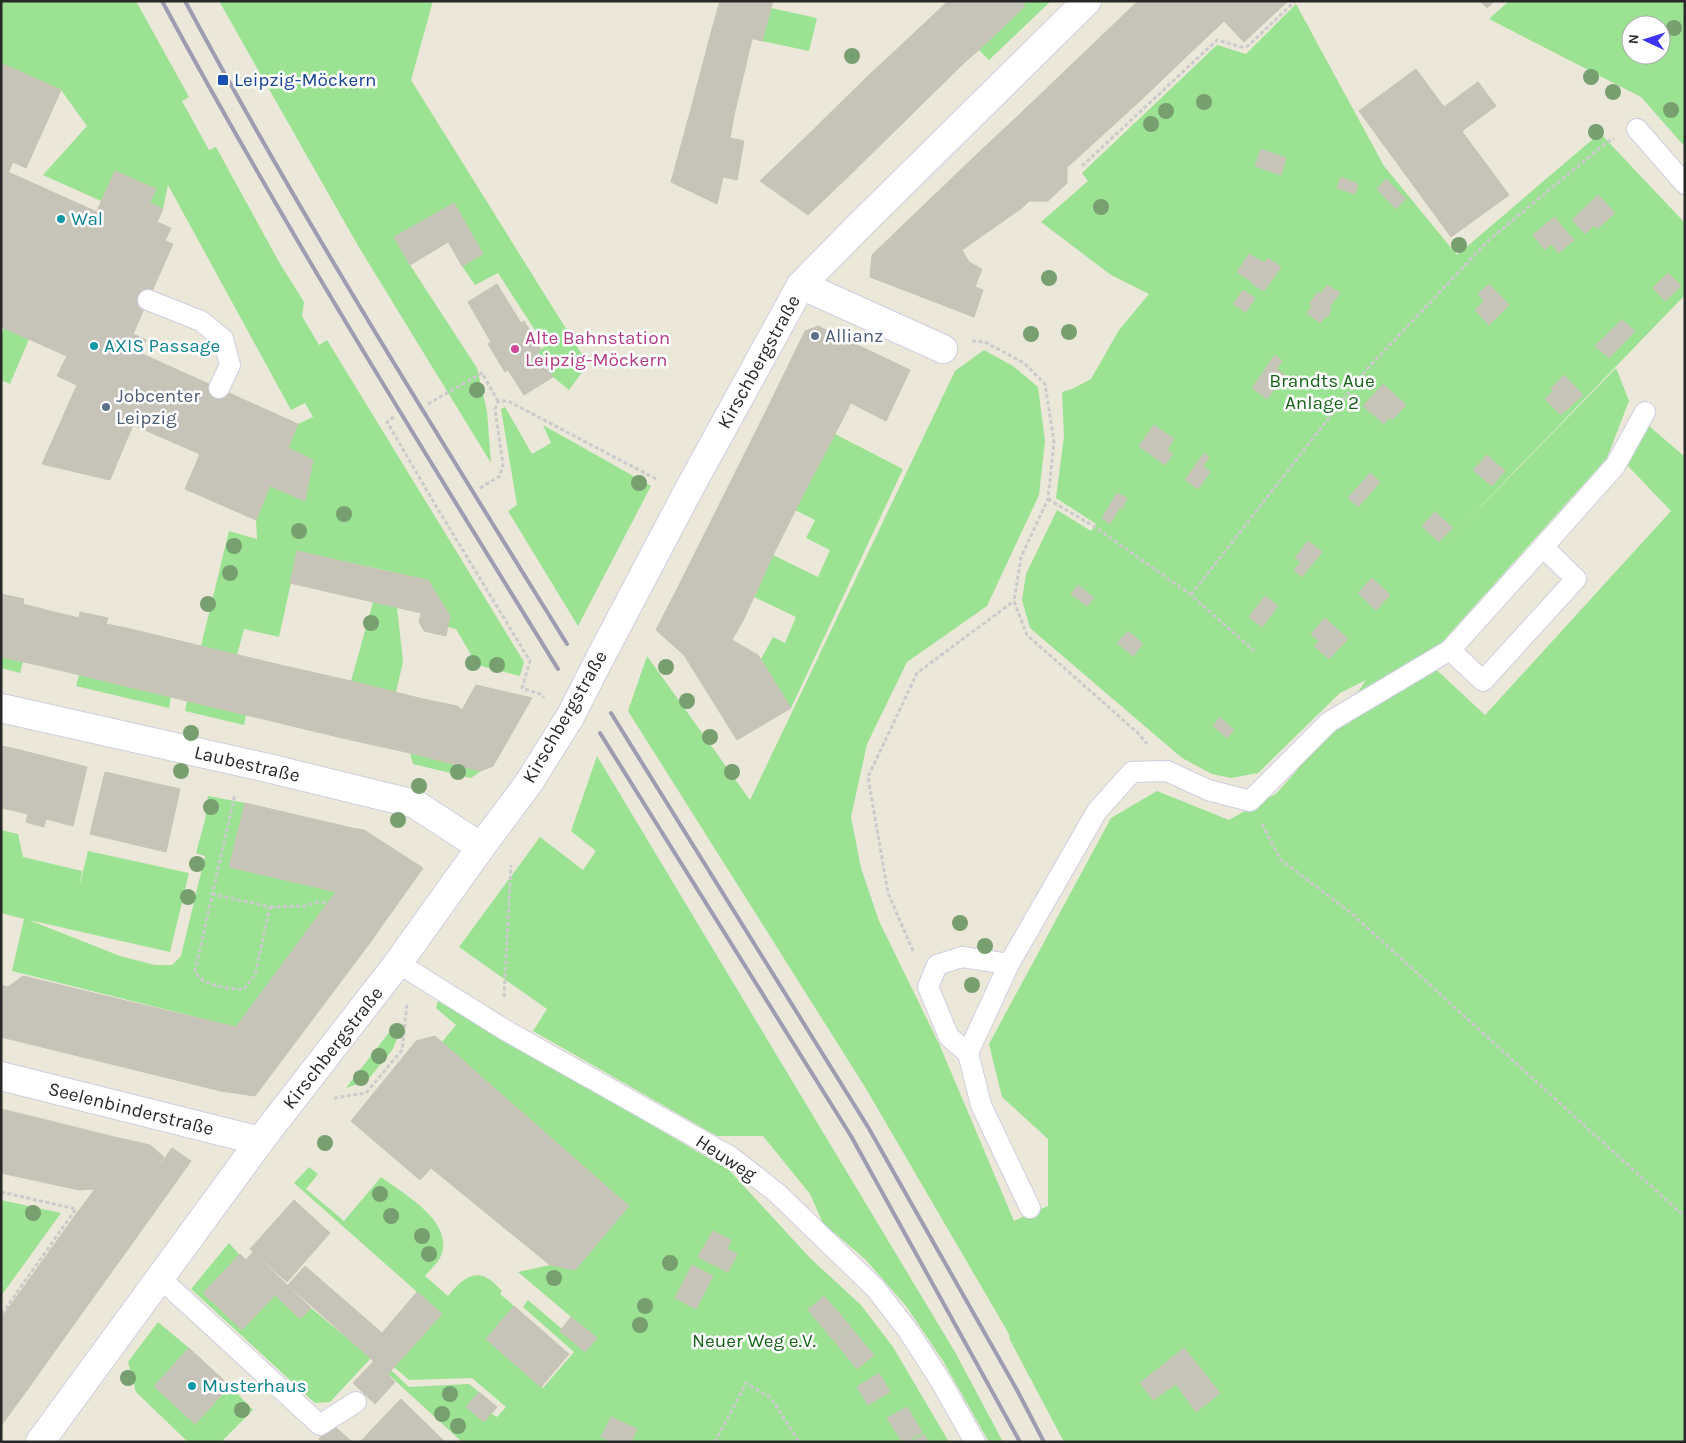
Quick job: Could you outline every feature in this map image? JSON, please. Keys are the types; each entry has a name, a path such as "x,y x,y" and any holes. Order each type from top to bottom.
{"street":[{"name":"Kirschbergstraße","path":"40,1442 260,1141 398,963 528,784 570,717 598,660 801,285 1087,1"},
{"path":"801,285 943,349"},
{"name":"Laubestraße","path":"1,708 272,769 415,804 481,847"},
{"name":"Seelenbinderstraße","path":"1,1076 260,1141"}],"lane":[{"path":"1637,129 1685,184"},
{"path":"148,300 201,321 223,339 230,365 219,388"},
{"path":"968,1053 1010,964 1097,811 1132,772 1167,771 1208,790 1250,801 1329,722 1450,650 1615,466 1645,412"},
{"path":"1450,650 1483,681 1576,579 1543,547"},
{"path":"1010,964 962,957 937,965 928,987 949,1037 968,1053 981,1105 1030,1208"},
{"name":"Heuweg","path":"398,963 505,1030 731,1157 777,1193 876,1289 909,1332 940,1380 975,1442"},
{"path":"160,1278 320,1425 356,1402"}],"path":[{"path":"1082,166 1217,40 1242,47 1248,46 1295,1"},
{"path":"1191,595 1367,368 1476,254 1490,240 1607,142 1637,129"},
{"path":"985,342 1024,363 1045,384 1054,442 1048,499 1021,558 1014,601 1028,635 1139,734 1167,771"},
{"path":"428,404 482,373 498,401"},
{"path":"498,401 508,401 661,482"},
{"path":"480,488 500,476 503,464 495,409 498,401"},
{"path":"394,417 387,422 530,661 526,678"},
{"path":"1048,499 1095,526 1191,595 1254,651"},
{"path":"928,987 888,893 868,777 917,673 1014,601"},
{"path":"235,794 195,971 198,977 205,982 243,990 256,975 270,907"},
{"path":"1250,801 1281,860 1350,912 1685,1217"},
{"path":"505,1030 503,1015 511,865"},
{"path":"212,894 270,907 305,906 318,902 328,903"},
{"path":"331,1099 366,1093 402,1050 407,1004"},
{"path":"1,1192 76,1209 1,1315"},
{"path":"715,1442 746,1383 771,1398 799,1442"}],"green space":[{"path":"1,1 136,1 189,97 182,101 209,150 216,147 279,262 304,302 302,316 319,345 327,340 524,662 520,676 477,665 456,629 448,627 428,580 298,551 279,637 244,629 237,655 201,646 229,531 257,539 256,520 270,486 305,501 313,460 288,448 298,424 313,417 305,403 291,410 168,185 163,209 150,203 156,189 115,171 101,201 43,175 87,126 61,90 1,63"},
{"path":"219,1 433,1 411,80 588,364 569,390 553,377 538,352 545,346 498,273 475,285 462,266 483,254 454,203 395,237 410,265 477,368 487,411 491,463 357,244"},
{"path":"1021,1 1051,1 989,60 979,50 1025,6"},
{"path":"1509,1 1685,1 1685,147 1641,97 1489,19"},
{"name":"Brandts Aue Anlage 2","path":"1296,4 1384,166 1457,255 1600,133 1685,223 1685,295 1447,541 1616,368 1629,401 1607,458 1426,660 1485,715 1671,511 1627,465 1649,426 1685,457 1685,1442 1064,1442 1010,1340 1009,1334 865,1087 628,711 647,656 750,800 955,371 984,350 1013,366 1038,387 1045,441 1039,495 987,606 907,662 867,744 851,817 861,868 879,921 940,1046 1014,1221 1048,1206 1048,1139 1002,1097 989,1044 1111,818 1157,791 1229,820 1277,793 1337,724 1366,680 1340,693 1258,773 1231,778 1212,774 1182,758 1030,628 1022,600 1026,574 1057,510 1091,531 1096,524 1056,498 1064,436 1062,392 1091,379 1119,330 1149,294 1111,275 1041,222 1088,181 1082,173 1217,45 1246,54"},
{"path":"771,8 817,18 809,51 762,41"},
{"path":"4,328 29,339 10,384 1,380 1,335"},
{"path":"505,407 532,454 551,443 543,425 651,486 578,626 508,511 517,505 501,409"},
{"path":"835,434 903,469 791,708 761,659 773,637 785,643 796,617 754,597 773,555 818,577 830,550 806,538 815,520 795,510"},
{"path":"373,602 397,607 403,662 396,692 351,681"},
{"path":"1,657 23,662 20,673 1,668"},
{"path":"79,675 171,697 169,708 76,686"},
{"path":"187,701 246,715 244,725 185,711"},
{"path":"410,753 481,771 471,778 413,764"},
{"path":"597,756 955,1352 1003,1442 989,1442 943,1361 906,1306 866,1260 823,1223 810,1194 763,1136 717,1136 533,1031 547,1009 459,947 540,837 583,870 596,851 571,831"},
{"path":"208,796 245,803 229,867 336,892 236,1027 12,971 24,919 1,913 1,830 18,834 23,857 82,871 79,888 88,851 189,873 170,952 29,920 120,956 155,965 172,965 181,956 205,856 196,853 205,820"},
{"name":"Neuer Weg e.V.","path":"438,1001 729,1170 810,1258 861,1305 893,1347 949,1442 462,1442 388,1374 391,1370 409,1387 469,1384 479,1392 491,1413 497,1417 506,1407 472,1378 409,1380 394,1367 442,1314 294,1183 309,1167 318,1174 306,1189 344,1221 381,1177 414,1201 435,1221 441,1233 443,1245 440,1258 425,1276 448,1296 465,1280 475,1275 487,1278 495,1284 502,1291 500,1294 514,1306 486,1339 543,1388 574,1352 523,1307 528,1300 585,1352 596,1338 518,1272 550,1265 575,1270 628,1206 442,1042 456,1025 436,1008"},
{"path":"397,1022 397,1038 393,1049 367,1081 346,1088"},
{"path":"1,1200 61,1213 1,1296"},
{"path":"229,1243 275,1295 300,1319 311,1308 371,1358 330,1402 315,1403 191,1289"},
{"path":"158,1322 189,1348 154,1386 194,1423 230,1386 253,1410 221,1442 188,1442 136,1392 128,1362"}],"building":[{"path":"720,1 773,1 762,41 712,29"},
{"path":"948,1 1021,1 1025,6 965,62 927,21"},
{"path":"1138,1 1176,1 1208,36 1141,100 1090,47"},
{"path":"1176,1 1288,1 1244,42 1224,21 1208,36"},
{"path":"1480,1 1495,1 1487,8"},
{"path":"927,21 965,62 909,117 868,76"},
{"path":"712,29 752,39 734,115 692,105"},
{"path":"1090,47 1141,100 1072,163 1022,112"},
{"path":"1,63 61,90 26,168 13,162 1,188"},
{"path":"1416,69 1509,195 1451,237 1359,111"},
{"path":"868,76 909,117 853,172 813,130"},
{"path":"1478,82 1496,106 1462,131 1444,107"},
{"path":"692,105 734,115 730,138 744,141 737,180 723,177 717,204 671,182"},
{"path":"1022,112 1072,163 1067,167 1067,183 1048,201 1029,201 1022,208 975,156"},
{"path":"813,130 853,172 808,215 760,181"},
{"path":"1261,149 1286,158 1281,175 1255,166"},
{"path":"975,156 1022,208 962,250 926,203"},
{"name":"AXIS Passage","path":"115,171 156,189 150,203 163,209 157,222 171,228 165,241 173,244 133,334 146,340 140,353 298,424 288,448 313,460 305,501 270,486 256,520 185,489 200,454 133,425 110,480 42,464 77,385 57,376 67,356 1,327 1,251 80,286 100,242 86,236"},
{"path":"8,172 97,212 86,236 100,242 80,286 1,251 1,188"},
{"path":"1341,177 1358,184 1355,194 1337,188"},
{"path":"1386,179 1406,199 1396,209 1377,189"},
{"path":"1598,195 1615,213 1597,229 1594,225 1585,234 1572,220"},
{"path":"454,203 483,254 462,266 433,215"},
{"path":"926,203 969,262 982,269 975,287 983,290 974,317 870,277 872,255"},
{"path":"433,215 448,242 410,265 394,237"},
{"path":"1554,217 1574,240 1559,253 1551,244 1545,250 1533,235"},
{"path":"1249,254 1265,263 1252,282 1237,272"},
{"path":"1268,258 1281,267 1264,291 1251,283"},
{"path":"1668,273 1681,286 1665,301 1653,288"},
{"path":"497,284 521,323 524,321 541,349 538,352 553,377 524,395 508,370 505,372 488,344 491,342 468,302"},
{"path":"1489,284 1509,305 1489,325 1475,310 1484,301 1478,294"},
{"path":"1327,285 1340,293 1329,307 1331,310 1328,316 1320,323 1307,313 1312,306 1309,304 1318,292 1321,294"},
{"path":"1243,290 1255,298 1246,312 1233,304"},
{"path":"1622,320 1635,331 1609,358 1595,346"},
{"path":"818,326 910,370 886,421 851,403 835,434 771,401 805,331"},
{"path":"1275,355 1282,361 1277,369 1285,375 1267,399 1252,388"},
{"path":"1564,375 1583,395 1561,415 1545,399 1553,391 1551,388"},
{"path":"1383,384 1406,405 1392,420 1389,417 1384,424 1363,406"},
{"path":"771,401 835,434 804,493 741,461"},
{"path":"1154,425 1174,439 1167,450 1173,454 1165,465 1139,446"},
{"path":"1204,453 1209,457 1203,466 1210,472 1198,489 1185,480"},
{"path":"1487,455 1505,471 1492,486 1473,470"},
{"path":"741,461 804,493 773,555 709,525"},
{"path":"1370,473 1380,482 1358,507 1348,498"},
{"path":"1117,493 1127,498 1122,509 1120,507 1110,524 1102,518"},
{"path":"1435,512 1453,528 1439,542 1422,526"},
{"path":"709,525 773,555 743,621 678,587"},
{"path":"1308,541 1322,552 1302,577 1294,570 1301,562 1295,558"},
{"path":"297,551 380,570 373,602 290,583"},
{"path":"380,570 428,580 450,616 446,636 424,631 419,622 421,613 373,602"},
{"path":"1372,578 1390,595 1376,610 1358,593"},
{"path":"1078,585 1094,598 1087,606 1071,594"},
{"path":"678,587 743,621 732,640 758,655 791,708 737,740 684,655 656,630"},
{"path":"1,594 24,599 23,604 50,611 38,665 1,657"},
{"path":"1265,596 1278,606 1262,627 1249,617"},
{"path":"50,611 79,618 80,612 108,618 106,624 126,628 113,683 38,665"},
{"path":"1325,618 1348,639 1329,659 1314,646 1319,641 1311,634"},
{"path":"126,628 201,646 187,701 113,683"},
{"path":"1128,631 1143,644 1133,656 1117,643"},
{"path":"201,646 276,664 263,719 187,701"},
{"path":"276,664 351,681 338,737 263,719"},
{"path":"351,681 423,699 410,753 338,737"},
{"path":"476,685 532,698 493,766 481,771 410,753 423,699 457,706 462,710"},
{"path":"1220,717 1234,730 1227,738 1213,726"},
{"path":"1,746 16,749 2,808 1,808"},
{"path":"16,749 87,767 73,826 46,819 44,827 26,822 28,814 2,808"},
{"path":"105,772 180,789 166,852 90,834"},
{"path":"245,803 352,828 336,892 229,867"},
{"path":"352,828 364,830 423,868 369,944 323,909 336,892"},
{"path":"323,909 369,944 255,1096 221,1091 236,1027"},
{"path":"23,976 118,999 103,1062 1,1037 1,1015 8,987"},
{"path":"1,985 8,987 1,1015"},
{"path":"118,999 236,1027 221,1091 103,1062"},
{"path":"435,1036 629,1206 575,1270 550,1265 431,1168 420,1180 351,1121 416,1041"},
{"path":"1,1109 30,1116 15,1176 1,1173"},
{"path":"30,1116 110,1136 79,1190 15,1176"},
{"path":"110,1136 150,1145 164,1157 149,1181 129,1167 115,1181 103,1178 94,1189 79,1190"},
{"path":"172,1148 191,1161 126,1252 74,1217 103,1178 115,1181 129,1167 149,1181"},
{"path":"294,1200 330,1233 287,1282 250,1249"},
{"path":"74,1217 126,1252 77,1320 26,1284"},
{"path":"713,1231 731,1240 727,1249 737,1254 728,1272 698,1257"},
{"path":"253,1252 311,1308 300,1319 275,1295 242,1330 203,1293 240,1254 246,1260"},
{"path":"692,1265 713,1276 696,1309 675,1298"},
{"path":"305,1266 382,1333 417,1292 442,1314 388,1374 288,1285"},
{"path":"26,1284 77,1320 30,1386 1,1367 1,1318"},
{"path":"824,1296 851,1327 834,1341 808,1310"},
{"path":"514,1306 569,1354 541,1387 486,1339"},
{"path":"571,1317 597,1338 585,1352 560,1331"},
{"path":"851,1328 874,1355 857,1369 835,1342"},
{"name":"Musterhaus","path":"189,1348 230,1386 195,1424 154,1386"},
{"path":"1184,1348 1220,1393 1196,1412 1176,1384 1153,1400 1140,1383"},
{"path":"374,1361 395,1382 375,1404 353,1383"},
{"path":"1,1367 30,1386 1,1426"},
{"path":"879,1373 890,1392 868,1405 857,1387"},
{"path":"479,1392 497,1407 484,1422 466,1407"},
{"path":"401,1399 444,1442 389,1442 373,1428"},
{"path":"907,1407 922,1432 907,1442 902,1442 887,1418"},
{"path":"611,1417 637,1429 631,1442 612,1442 601,1437"},
{"path":"332,1424 352,1442 323,1442 319,1439"},
{"path":"373,1428 389,1442 360,1442"},
{"path":"924,1434 928,1442 911,1442"}],"railway":[{"path":"162,1 305,254 405,421 558,669"},
{"path":"185,1 323,245 567,644"},
{"path":"611,713 868,1127 1017,1390 1044,1442"},
{"path":"600,733 851,1136 1020,1442"}],"place":[{"name":"Leipzig-Möckern","path":"223,80"},
{"name":"Wal","path":"61,219"},
{"name":"Allianz","path":"815,336"},
{"name":"AXIS Passage","path":"94,346"},
{"name":"Alte Bahnstation Leipzig-Möckern","path":"515,349"},
{"name":"Jobcenter Leipzig","path":"106,407"},
{"name":"Musterhaus","path":"192,1386"}]}
